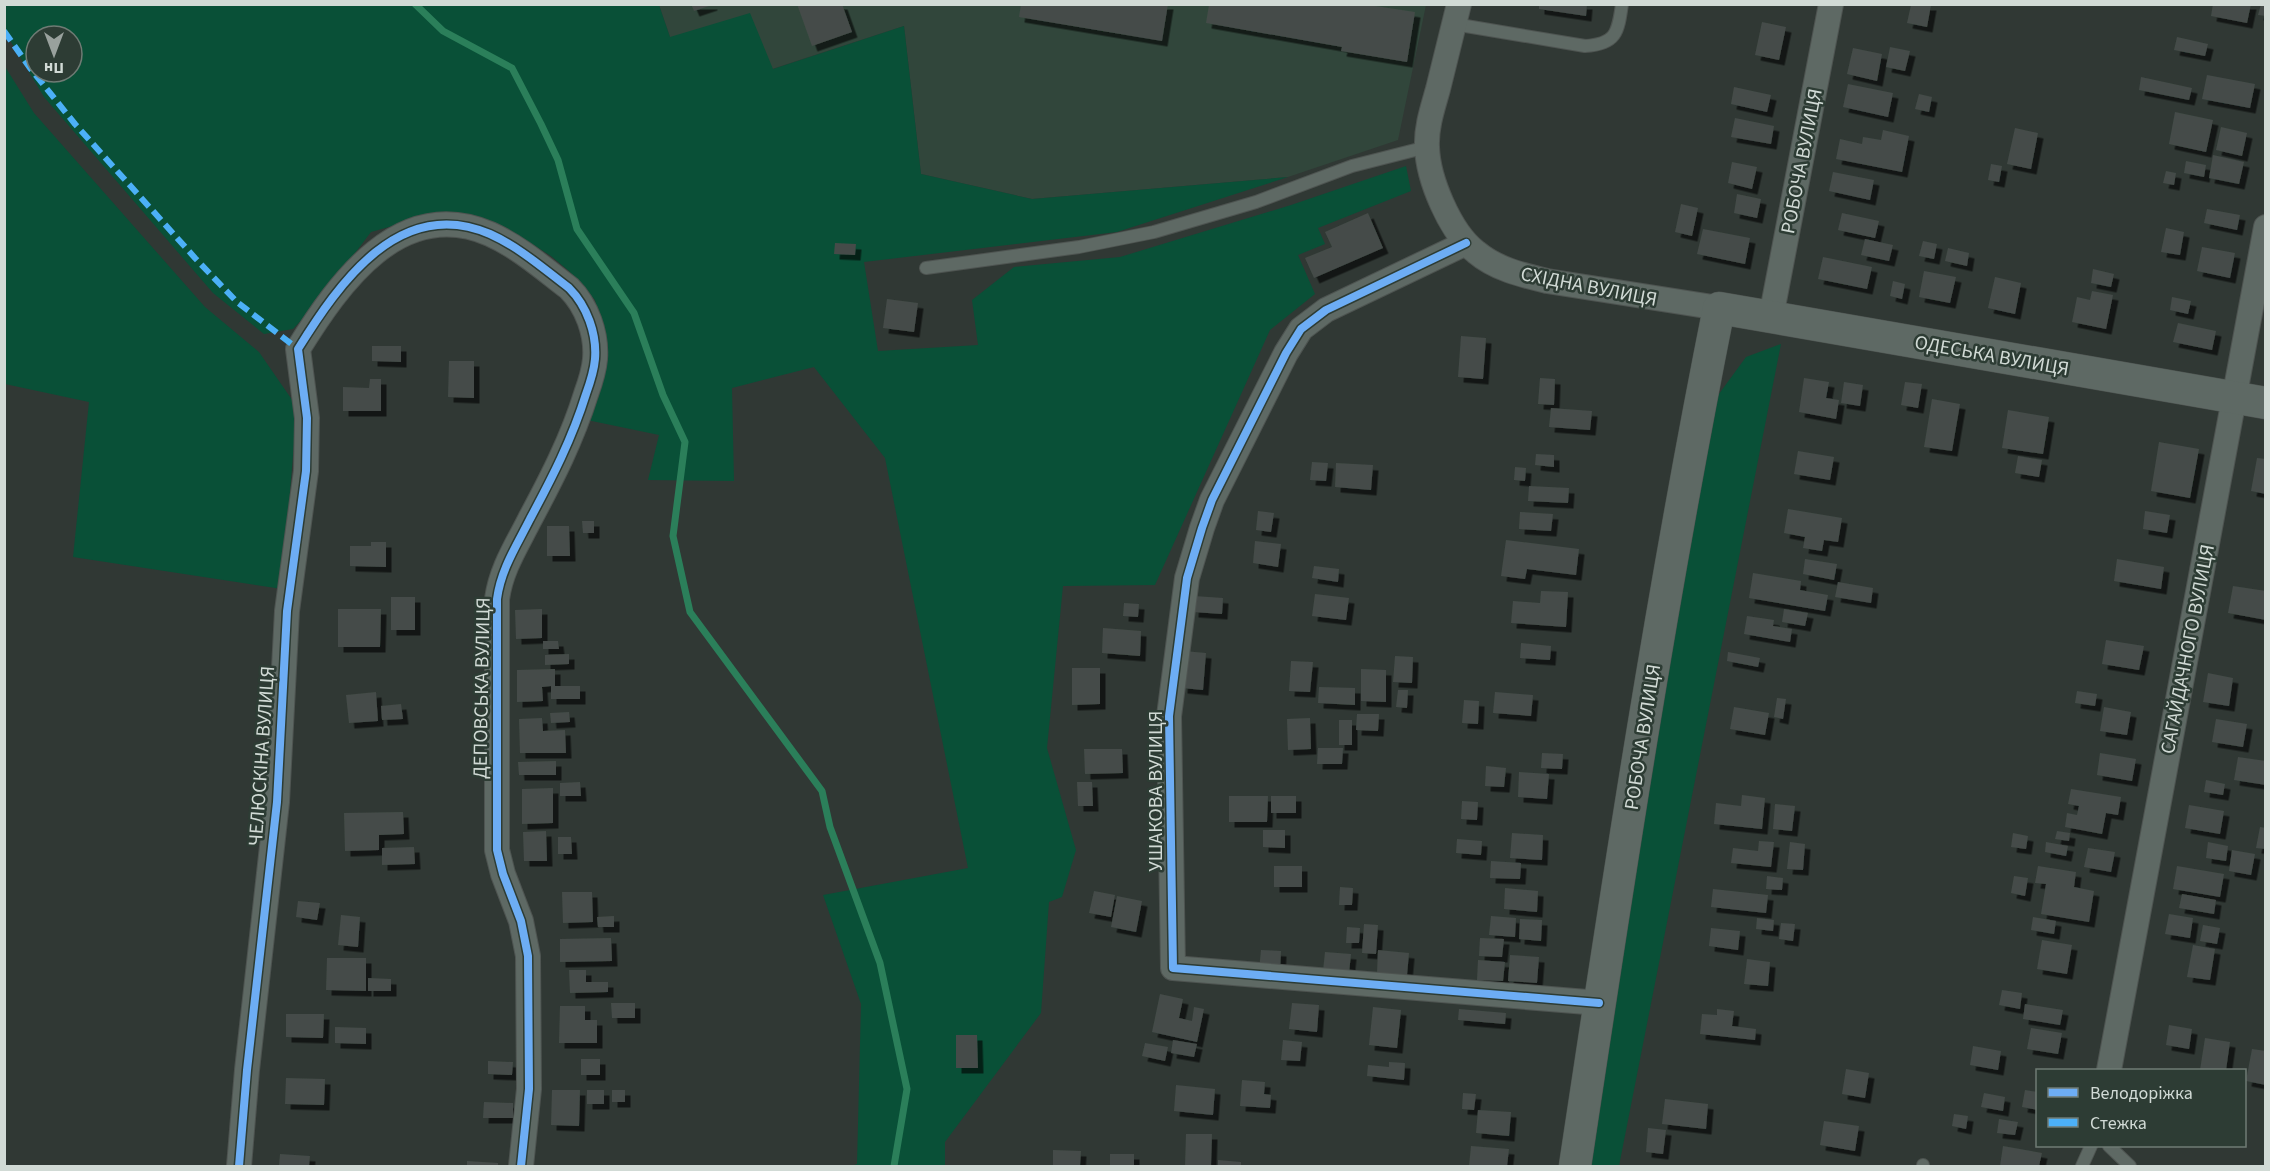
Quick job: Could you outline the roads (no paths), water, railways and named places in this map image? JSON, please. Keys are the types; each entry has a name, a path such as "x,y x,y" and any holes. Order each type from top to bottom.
{"street":[{"name":"РОБОЧА ВУЛИЦЯ","path":"1771,317 1831,4"},
{"name":"СХІДНА ВУЛИЦЯ","path":"1457,14 1433,106 1427,147 1430,167 1440,200 1466,243 1485,259 1521,275 1719,308"},
{"name":"ДЕПОВСЬКА ВУЛИЦЯ","path":"298,349 329,300 368,257 404,233 424,227 454,225 481,231 503,240 578,297 591,329 595,360 573,434 562,460 505,567 497,599 497,850 501,868 521,921 528,956 529,1089 521,1167"},
{"name":"САГАЙДАЧНОГО ВУЛИЦЯ","path":"2109,1069 2265,227"},
{"name":"УШАКОВА ВУЛИЦЯ","path":"1466,243 1326,310 1301,329 1286,353 1212,500 1187,578 1169,716 1173,968 1599,1003"},
{"name":"РОБОЧА ВУЛИЦЯ","path":"1575,1167 1599,1003 1686,472 1719,308"},
{"name":"ОДЕСЬКА ВУЛИЦЯ","path":"1719,308 2265,403"},
{"name":"ЧЕЛЮСКІНА ВУЛИЦЯ","path":"239,1167 247,1070 277,802 287,611 306,471 307,418 298,349"}],"lane":[{"path":"1457,14 1585,46 1599,45 1609,41 1616,34 1622,4"},
{"path":"926,268 1079,246 1154,232 1256,202 1360,163 1427,147"},
{"path":"2082,1167 2091,1147"},
{"path":"2110,1147 2130,1167"}],"waterway":[{"path":"415,4 443,31 512,68 558,160 577,229 634,313 663,395 685,442 673,536 690,612 822,791 830,827 880,963 907,1089 894,1166"}]}
